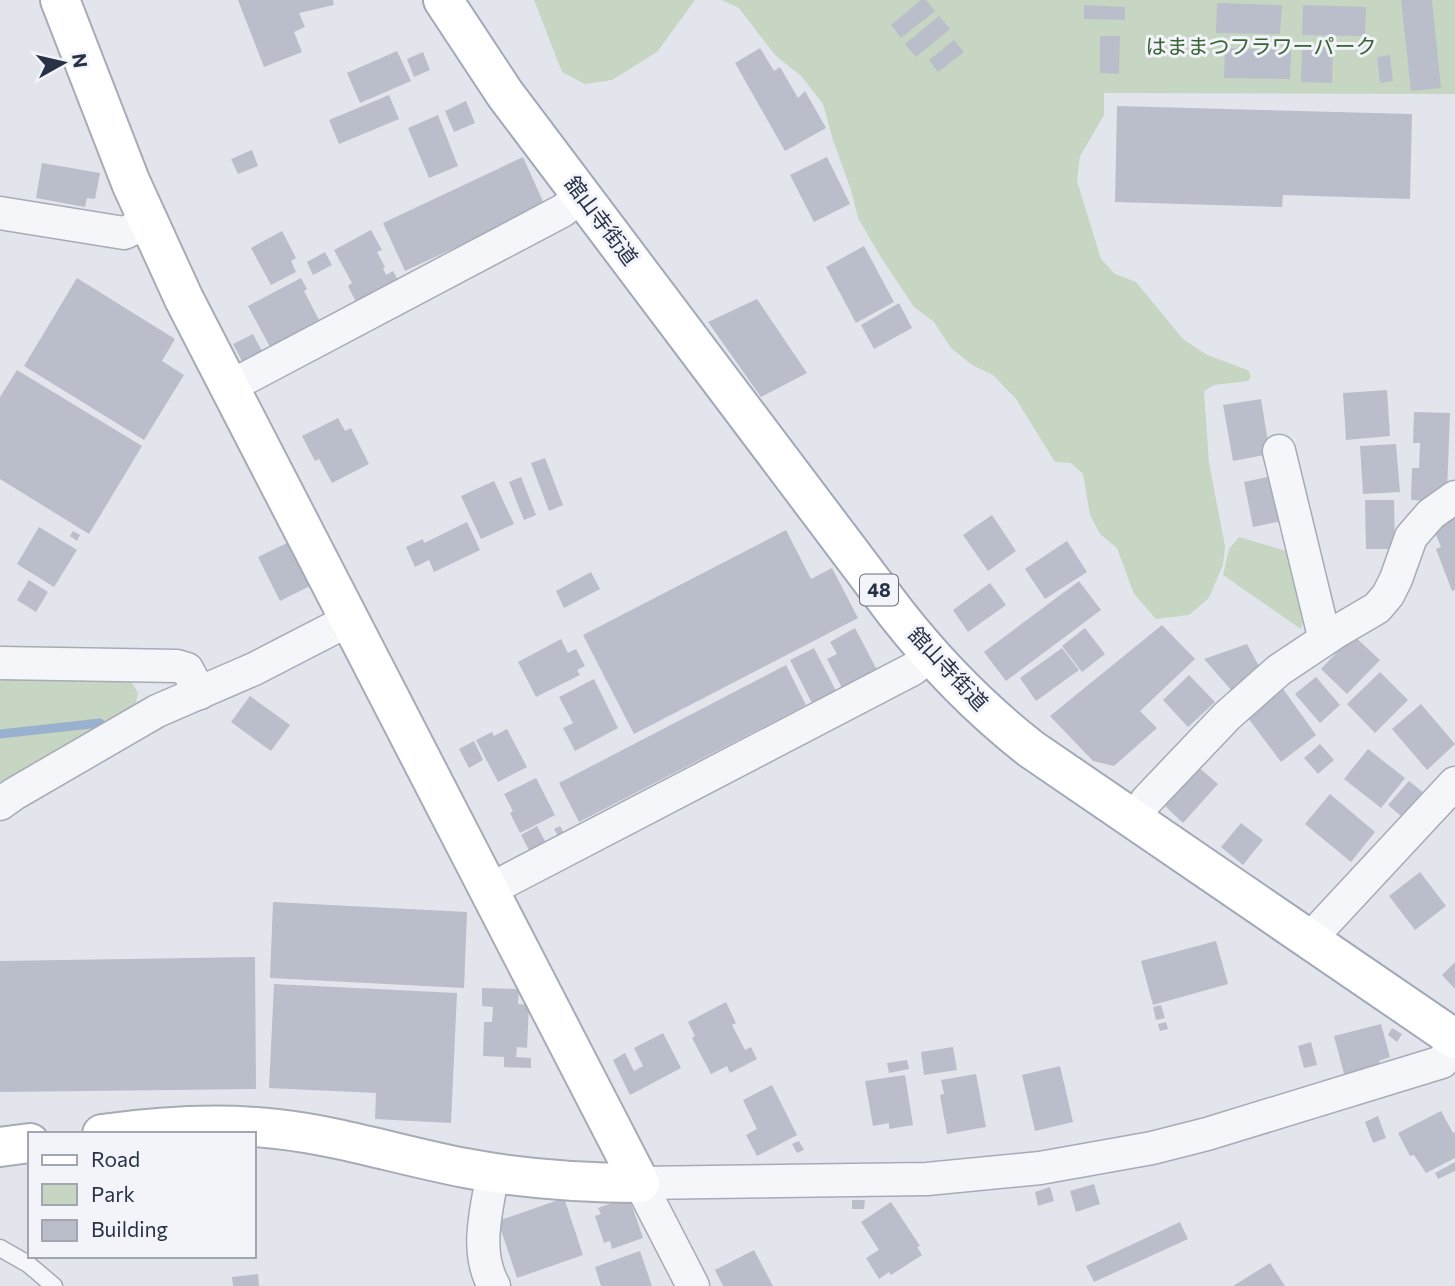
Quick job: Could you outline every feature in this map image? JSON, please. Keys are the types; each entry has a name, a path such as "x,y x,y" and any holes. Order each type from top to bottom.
{"street":[{"path":"60,0 148,222 184,299 693,1286"},
{"name":"舘山寺街道","path":"443,0 480,59 930,655 1001,725 1455,1041"},
{"path":"229,387 550,217 582,196"},
{"path":"0,213 124,233 148,222"},
{"path":"1279,451 1322,628 1328,637"},
{"path":"1134,819 1147,800 1227,716 1279,670 1377,608 1396,579 1411,537 1431,514 1455,497"},
{"path":"0,804 157,711 254,669 349,620"},
{"path":"489,890 914,669 930,655"},
{"path":"0,663 177,666 187,669 200,693"},
{"path":"1312,941 1455,783"},
{"path":"121,1132 187,1125 276,1129 320,1135 493,1172 573,1182 927,1179 1029,1170 1096,1159 1207,1134 1442,1062 1455,1041"},
{"path":"0,1147 28,1143"},
{"path":"493,1172 483,1241 485,1261 494,1286"}],"lane":[{"path":"0,1248 28,1264 54,1286"}],"green space":[{"path":"534,0 695,0 657,52 612,80 585,84 562,72"},
{"name":"はままつフラワーパーク","path":"721,0 1455,0 1455,94 1104,93 1104,115 1080,156 1077,181 1101,259 1115,274 1136,282 1183,339 1207,355 1248,370 1251,376 1248,381 1214,385 1204,391 1209,463 1225,546 1223,565 1209,598 1189,615 1156,619 1134,594 1117,548 1100,534 1090,515 1083,474 1071,463 1055,462 1016,399 993,375 972,365 951,348 934,322 914,307 858,218 823,104 801,76 775,55 739,8"},
{"path":"1239,537 1296,554 1309,601 1301,629 1223,575 1229,549"},
{"path":"0,673 130,680 138,693 135,707 7,781 0,782"}],"building":[{"path":"238,0 333,0 334,5 299,13 305,27 294,32 302,52 264,67"},
{"path":"921,0 926,0 935,11 901,38 891,25"},
{"path":"1401,0 1432,0 1441,88 1411,91"},
{"path":"1217,3 1282,5 1280,34 1216,33"},
{"path":"1084,5 1125,7 1125,20 1084,19"},
{"path":"1303,5 1366,7 1365,36 1302,35"},
{"path":"939,16 950,29 916,57 905,44"},
{"path":"1100,36 1120,36 1119,74 1100,73"},
{"path":"954,40 964,52 938,72 929,60"},
{"path":"1302,47 1333,47 1332,83 1301,82"},
{"path":"760,48 774,71 780,67 798,98 805,91 826,128 785,151 735,63"},
{"path":"1225,48 1291,50 1290,79 1224,78"},
{"path":"397,51 411,81 360,103 347,73"},
{"path":"423,52 430,70 414,77 407,59"},
{"path":"1390,55 1393,81 1380,83 1377,57"},
{"path":"389,95 399,119 339,144 329,120"},
{"path":"466,101 475,123 454,132 445,111"},
{"path":"1117,106 1412,114 1410,199 1283,195 1282,207 1115,202"},
{"path":"438,115 458,166 429,178 408,128"},
{"path":"252,150 258,166 238,174 231,159"},
{"path":"523,157 545,206 405,271 383,223"},
{"path":"827,157 850,204 814,222 790,175"},
{"path":"42,163 100,173 95,199 87,198 85,207 36,198"},
{"path":"371,230 382,250 377,252 386,275 393,271 399,282 357,304 348,286 352,283 334,250"},
{"path":"282,231 296,258 291,261 296,272 271,285 251,248"},
{"path":"864,246 894,302 856,323 826,267"},
{"path":"325,252 332,265 313,275 307,262"},
{"path":"77,278 175,339 162,361 184,375 144,440 24,366"},
{"path":"301,278 307,289 304,291 319,320 270,347 248,306"},
{"path":"757,299 807,373 761,397 708,322"},
{"path":"899,303 912,328 874,349 861,325"},
{"path":"253,334 264,355 244,365 233,344"},
{"path":"17,370 142,446 89,534 0,479 0,397"},
{"path":"1387,390 1390,436 1346,440 1343,393"},
{"path":"1261,399 1270,454 1233,461 1223,405"},
{"path":"1414,412 1450,413 1447,491 1433,501 1411,500 1412,468 1419,468 1420,443 1413,443"},
{"path":"338,418 345,431 351,428 369,464 332,483 319,459 315,461 302,436"},
{"path":"1396,444 1400,492 1363,494 1360,446"},
{"path":"545,458 563,505 549,511 531,463"},
{"path":"1277,475 1287,520 1253,527 1244,482"},
{"path":"521,477 536,515 524,520 509,482"},
{"path":"494,481 514,524 481,539 461,496"},
{"path":"1365,500 1394,500 1395,549 1366,549"},
{"path":"992,515 1016,551 988,571 963,535"},
{"path":"1455,517 1455,590 1452,591 1436,549 1441,547 1432,525"},
{"path":"467,522 480,550 434,572 429,560 415,567 406,547 423,539 424,543"},
{"path":"39,527 77,550 54,587 17,564"},
{"path":"786,530 811,579 832,568 858,618 634,734 583,635"},
{"path":"73,531 80,535 77,541 70,536"},
{"path":"1067,541 1087,572 1045,599 1025,569"},
{"path":"289,542 310,586 280,601 258,557"},
{"path":"591,572 600,589 564,608 556,591"},
{"path":"29,580 48,592 36,612 17,600"},
{"path":"1079,581 1101,610 1006,681 984,652"},
{"path":"990,583 1006,605 968,632 953,610"},
{"path":"1162,625 1195,659 1140,711 1157,728 1114,766 1093,761 1050,716"},
{"path":"855,628 877,670 842,688 827,659 837,654 830,642"},
{"path":"1085,628 1105,654 1082,672 1062,646"},
{"path":"1353,635 1380,660 1347,694 1321,669"},
{"path":"561,639 568,653 576,649 585,666 577,670 580,675 536,697 518,662"},
{"path":"1247,644 1260,668 1232,691 1204,659"},
{"path":"814,648 837,693 813,705 790,660"},
{"path":"1062,648 1079,670 1036,701 1020,678"},
{"path":"786,665 806,705 579,822 559,783"},
{"path":"1380,672 1408,700 1375,733 1347,704"},
{"path":"1189,675 1215,702 1188,727 1163,700"},
{"path":"1316,677 1340,705 1320,723 1295,694"},
{"path":"594,679 618,728 575,751 563,728 573,723 559,697"},
{"path":"1281,686 1316,735 1281,762 1245,714"},
{"path":"250,696 290,725 271,751 231,722"},
{"path":"1421,704 1455,744 1427,770 1392,729"},
{"path":"507,729 527,767 498,782 476,740 492,732 494,736"},
{"path":"474,741 483,760 469,768 459,749"},
{"path":"1320,744 1334,760 1318,774 1304,758"},
{"path":"1368,749 1405,778 1381,808 1344,779"},
{"path":"1196,765 1218,784 1183,823 1162,803"},
{"path":"536,778 555,815 520,833 504,794"},
{"path":"1409,781 1429,797 1408,822 1388,805"},
{"path":"1330,794 1375,832 1351,862 1305,824"},
{"path":"1241,823 1263,840 1243,865 1221,847"},
{"path":"537,826 546,843 530,852 521,835"},
{"path":"560,826 564,833 558,836 554,829"},
{"path":"1420,872 1446,906 1415,930 1389,896"},
{"path":"273,902 467,912 464,988 270,978"},
{"path":"1216,941 1228,984 1153,1005 1141,961"},
{"path":"255,957 256,1089 0,1092 0,961"},
{"path":"1455,962 1455,989 1442,975"},
{"path":"274,984 457,993 451,1123 375,1119 376,1093 269,1088"},
{"path":"482,988 519,989 518,1004 529,1005 527,1048 517,1047 516,1057 531,1058 531,1068 504,1067 504,1057 483,1056 484,1022 492,1022 493,1007 482,1006"},
{"path":"726,1002 736,1023 732,1025 745,1050 751,1047 757,1059 730,1073 727,1066 711,1074 692,1038 695,1036 688,1022"},
{"path":"1161,1005 1165,1018 1156,1020 1153,1007"},
{"path":"1166,1022 1168,1029 1160,1031 1158,1024"},
{"path":"1381,1024 1390,1057 1379,1061 1380,1064 1344,1074 1334,1036"},
{"path":"1392,1028 1402,1034 1397,1042 1388,1035"},
{"path":"663,1033 681,1068 630,1095 613,1060 625,1053 634,1071 643,1066 634,1048"},
{"path":"1311,1042 1317,1065 1304,1068 1298,1046"},
{"path":"953,1047 957,1070 924,1075 921,1052"},
{"path":"907,1060 909,1069 889,1073 887,1063"},
{"path":"1060,1066 1073,1122 1035,1131 1022,1075"},
{"path":"976,1074 986,1127 947,1134 940,1095 944,1094 941,1080"},
{"path":"905,1075 913,1125 889,1129 889,1123 873,1126 865,1081"},
{"path":"772,1085 797,1135 757,1156 746,1135 757,1129 743,1100"},
{"path":"1441,1111 1453,1133 1455,1132 1455,1158 1426,1173 1414,1155 1410,1156 1398,1133"},
{"path":"1378,1116 1386,1138 1373,1143 1365,1122"},
{"path":"799,1141 804,1150 797,1153 792,1144"},
{"path":"1455,1162 1455,1171 1438,1179 1435,1173"},
{"path":"1094,1184 1100,1204 1076,1212 1070,1191"},
{"path":"1050,1187 1054,1201 1038,1206 1035,1192"},
{"path":"629,1197 643,1238 612,1249 610,1241 604,1243 595,1216 601,1214 598,1208"},
{"path":"564,1198 583,1255 517,1278 498,1221"},
{"path":"852,1200 865,1200 864,1209 852,1209"},
{"path":"891,1202 920,1246 917,1247 922,1255 891,1275 889,1272 879,1279 866,1258 879,1250 861,1222"},
{"path":"1180,1222 1188,1239 1094,1282 1086,1266"},
{"path":"754,1250 773,1286 723,1286 715,1270"},
{"path":"640,1251 652,1286 601,1286 595,1267"},
{"path":"1270,1263 1285,1286 1233,1286"},
{"path":"258,1274 259,1286 233,1286 232,1277"}],"waterway":[{"path":"0,734 100,723"}]}
